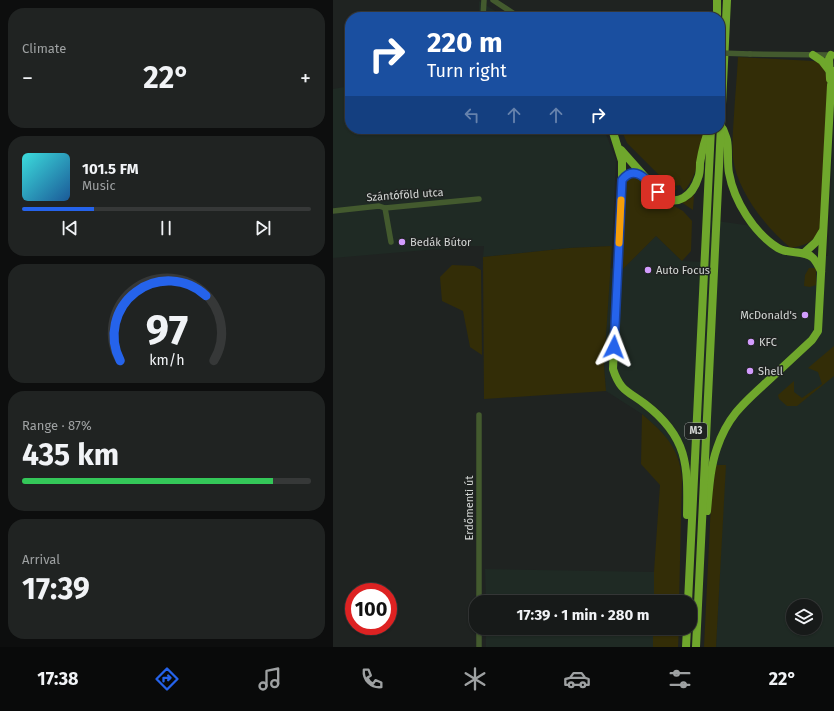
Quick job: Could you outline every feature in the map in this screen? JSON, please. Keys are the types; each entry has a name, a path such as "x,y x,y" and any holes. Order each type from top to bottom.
{"highway":[{"path":"717,0 717,12"},
{"name":"M3","path":"725,41 727,0"},
{"path":"813,55 823,61 831,70"},
{"path":"699,555 704,533 712,466 717,447 729,422 741,405 812,340 819,327 831,85 829,59 833,56"},
{"path":"614,134 622,161 624,178 613,369 616,379 625,391 655,412 669,428 681,446 687,477 686,529 690,548"},
{"path":"618,147 641,175 666,200 679,200 689,194 699,178 704,141 708,134"},
{"name":"M3","path":"688,595 710,134"},
{"name":"M3","path":"696,647 699,555 720,134"},
{"path":"725,134 727,140 728,165 731,183 744,213 777,248 790,253 807,253 818,250 822,253"},
{"path":"624,178 629,159"},
{"path":"624,178 633,173 641,175"},
{"path":"807,253 818,239 823,229"},
{"path":"807,253 813,258 821,270"},
{"path":"686,647 687,635"}],"street":[{"path":"483,12 484,0"},
{"path":"493,0 511,12"},
{"path":"725,53 833,56"},
{"name":"Szántóföld utca","path":"333,211 379,206 385,208 479,200"},
{"path":"385,208 391,242"},
{"name":"Erdőmenti út","path":"479,415 479,595"},
{"path":"479,635 479,647"}],"shaded area":[{"path":"479,1 497,12 479,12"},
{"path":"738,57 819,62 824,68 827,77 821,226 813,239 801,246 791,248 772,230 754,208 740,183 736,171 733,158 733,126"},
{"path":"345,87 345,134 606,134 616,160 612,246 569,248 483,257 484,246 473,246 333,258 333,89"},
{"path":"834,118 834,647 716,647 725,465 681,463 663,433 642,414 606,391 604,366 610,268 622,270 656,236 682,261 707,262 710,220 752,226 791,255 828,256"},
{"path":"623,134 704,134 696,170 689,185 684,191 680,185 675,186 677,188 675,191 627,143"},
{"path":"632,176 640,176 660,198 683,211 692,221 691,251 682,261 656,236 622,270 627,181"},
{"path":"694,195 693,210 681,202 688,200"},
{"path":"612,246 604,366 606,391 484,399 483,257 569,248"},
{"path":"452,265 474,266 481,270 482,355 470,347 463,311 442,301 440,277"},
{"path":"809,268 816,268 816,285 810,287 804,286 805,275"},
{"path":"834,346 834,376 797,406 787,406 779,399 778,395 794,381 794,392 802,398 822,384 818,372 808,368"},
{"path":"642,414 664,435 674,449 680,467 682,478 679,595 654,595 654,572 660,485 641,464"},
{"path":"716,465 726,465 716,647 704,647 711,503"},
{"path":"485,569 654,572 654,595 486,595"},
{"path":"486,635 653,635 653,647 486,647"},
{"path":"653,635 679,635 678,647 653,647"}],"slow traffic":[{"path":"619,243 621,200"}],"place":[{"name":"Bedák Bútor","path":"402,242"},
{"name":"Auto Focus","path":"648,270"},
{"name":"McDonald's","path":"805,315"},
{"name":"KFC","path":"751,342"},
{"name":"Shell","path":"750,371"}],"route":[{"path":"614,347 622,180 626,175 633,173 641,175 658,192"}]}
